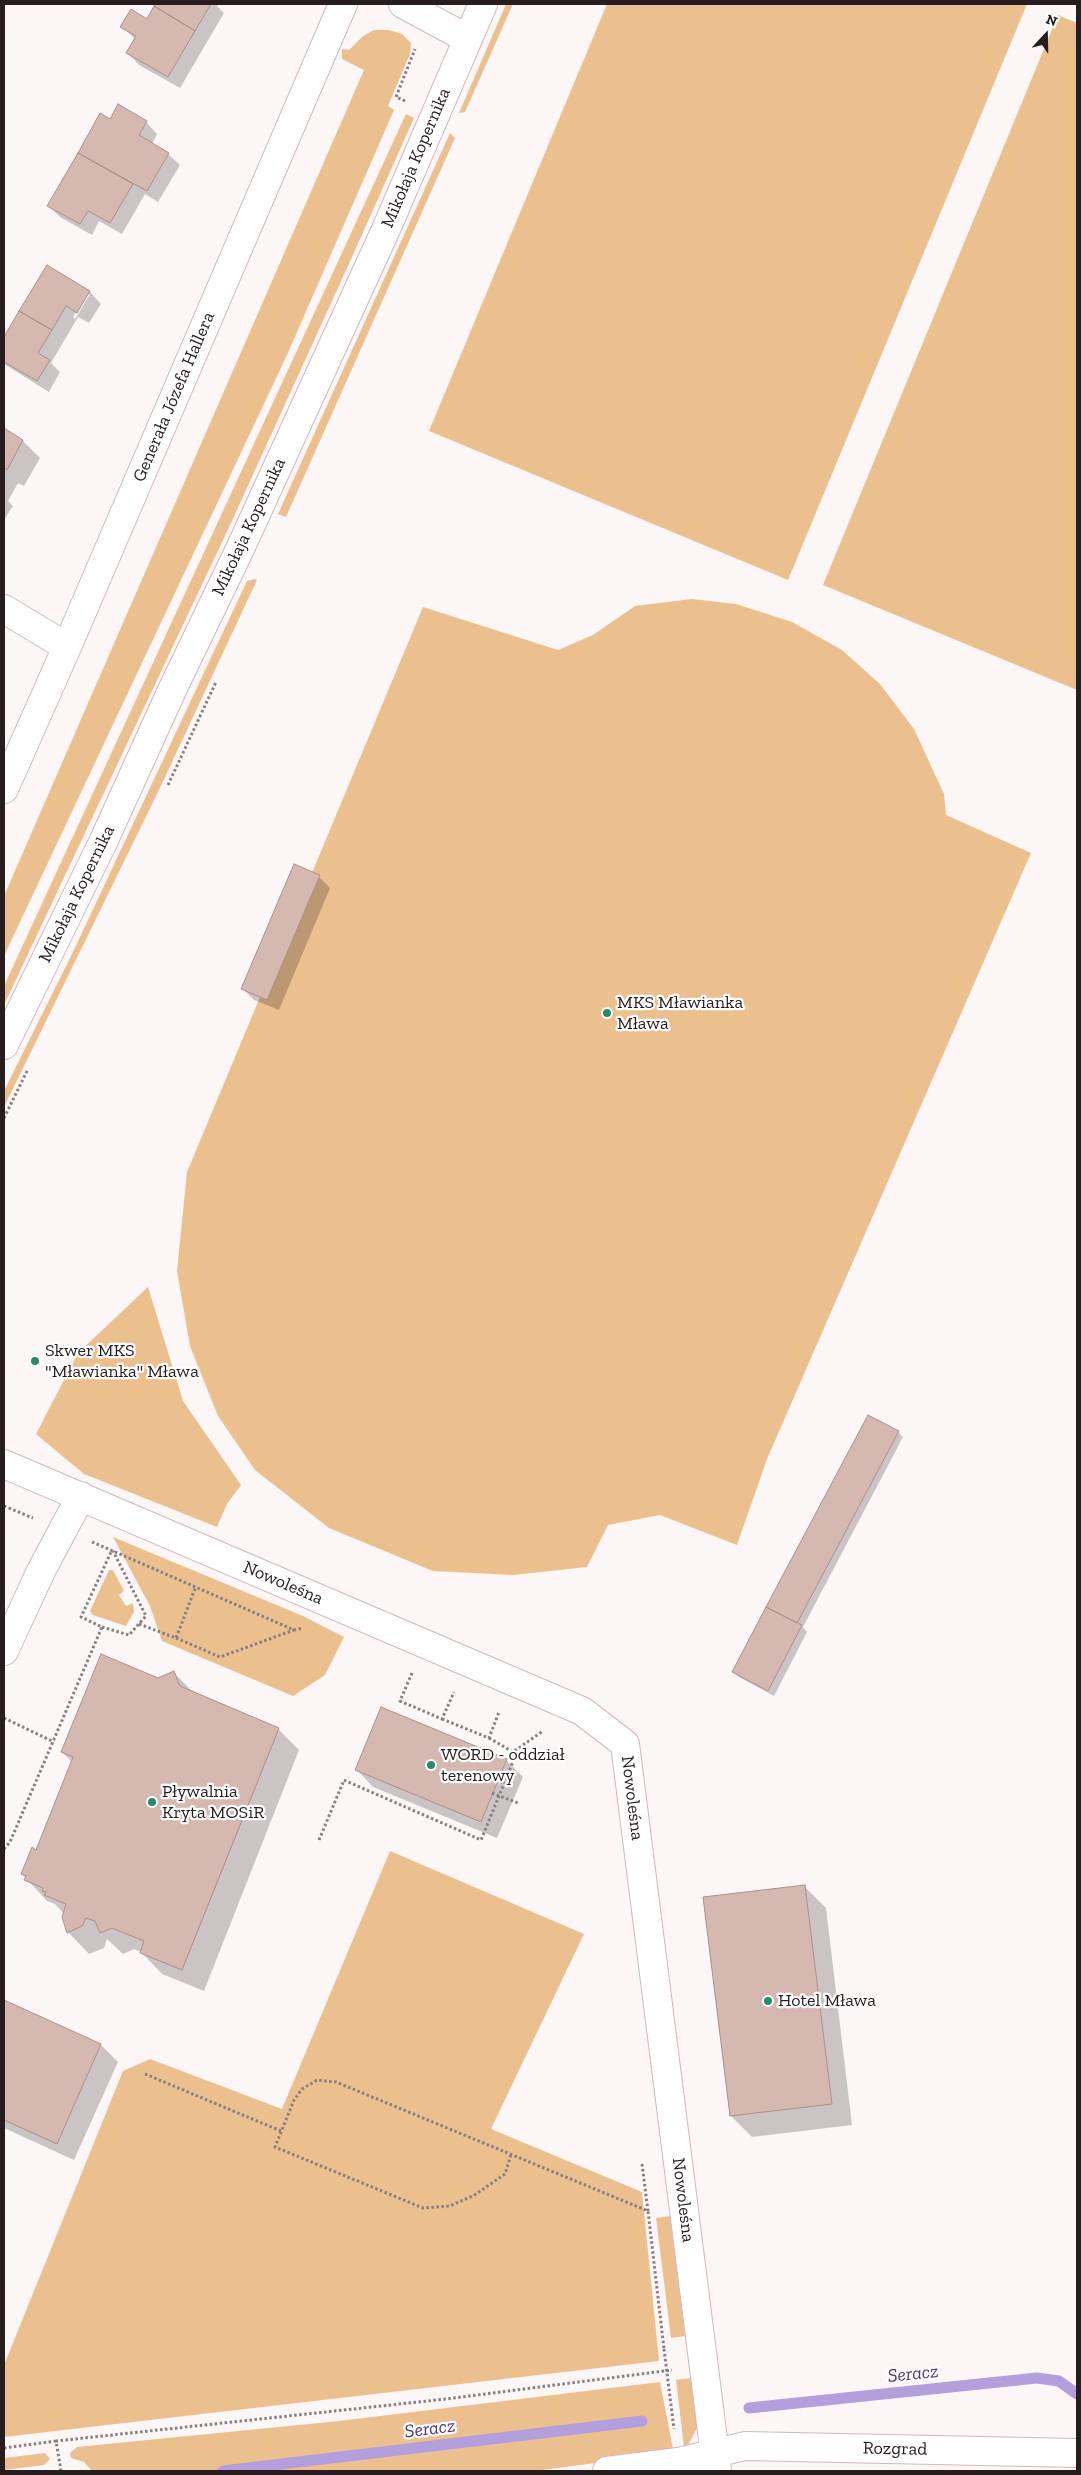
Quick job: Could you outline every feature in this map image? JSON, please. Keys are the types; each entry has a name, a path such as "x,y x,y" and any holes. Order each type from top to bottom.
{"street":[{"name":"Generała Józefa Hallera","path":"4,789 68,647 343,4"},
{"path":"402,4 468,39"},
{"name":"Mikołaja Kopernika","path":"4,1045 104,840 173,688 240,549 383,236 483,4"},
{"path":"4,609 68,647"},
{"name":"Nowoleśna","path":"4,1464 582,1711 625,1744 715,2462"},
{"path":"4,1650 81,1496"},
{"name":"Rozgrad","path":"607,2471 678,2462 715,2462 745,2446 1077,2453"}],"path":[{"path":"416,44 414,56 396,98 435,114"},
{"path":"400,109 408,92"},
{"path":"4,1506 112,1550 294,1630"},
{"path":"112,1550 146,1616 129,1635 81,1617 112,1550"},
{"path":"176,1638 196,1586"},
{"path":"139,1624 220,1657 294,1630 309,1627"},
{"path":"4,1848 10,1842 102,1626"},
{"path":"413,1671 400,1701 489,1738 513,1752"},
{"path":"442,1719 456,1689"},
{"path":"489,1738 500,1710"},
{"path":"4,1718 54,1742"},
{"path":"513,1752 548,1728"},
{"path":"319,1840 344,1780 481,1840 514,1759 513,1752"},
{"path":"492,1793 518,1803"},
{"path":"145,2074 281,2132"},
{"path":"511,2155 505,2174 472,2196 450,2206 423,2208 275,2147 294,2100 302,2089 318,2080 336,2082 648,2211"},
{"path":"642,2163 664,2349"},
{"path":"4,2448 446,2399 704,2366"},
{"path":"56,2441 61,2471"}],"shaded area":[{"path":"506,4 513,4 465,112 459,113"},
{"path":"607,4 1027,4 788,580 429,431"},
{"path":"1058,15 1077,23 1077,690 823,585"},
{"path":"374,30 389,30 402,34 411,43 410,54 388,106 394,110 287,355 4,956 4,896 364,70 342,59 342,49 349,50 363,36"},
{"path":"406,114 414,118 352,257 231,523 4,1005 4,986"},
{"path":"450,133 455,138 286,517 278,514"},
{"path":"257,580 159,790 4,1107 4,1091 72,954 247,581"},
{"name":"MKS Mławianka Mława","path":"692,599 736,604 792,622 842,650 880,684 914,729 944,794 946,815 1031,853 767,1459 737,1545 660,1515 608,1525 587,1567 513,1575 433,1571 329,1528 255,1470 218,1416 190,1346 177,1271 187,1172 423,607 558,650 593,635 635,606"},
{"path":"148,1287 183,1401 241,1485 227,1504 217,1527 84,1474 36,1434 78,1353"},
{"path":"113,1537 303,1616 344,1637 325,1675 293,1696 162,1641 150,1606"},
{"path":"109,1570 113,1570 124,1591 119,1595 126,1606 133,1603 134,1612 126,1626 93,1615 90,1611"},
{"path":"390,1851 584,1934 491,2129 642,2192 659,2361 4,2437 4,2365 123,2071 150,2059 282,2109"},
{"path":"670,2216 685,2336 671,2338 656,2218"},
{"path":"691,2378 697,2428 687,2447 684,2447 676,2380"},
{"path":"660,2382 673,2449 671,2453 535,2471 92,2471 84,2462 71,2458 70,2453 77,2447 339,2421"},
{"path":"45,2453 50,2459 44,2465 4,2470 4,2458"}],"building":[{"path":"156,4 211,4 195,31 154,6"},
{"path":"154,6 195,31 168,77 126,53 136,36 120,27 131,9 147,19"},
{"path":"118,104 147,121 139,135 169,153 147,191 78,153 100,113 110,119"},
{"path":"78,153 133,184 110,223 88,211 80,224 47,206"},
{"path":"47,265 90,291 77,313 66,306 52,330 19,311"},
{"path":"19,311 52,330 38,353 50,360 37,381 4,362 4,337"},
{"path":"4,428 23,440 7,470 4,468"},
{"path":"294,864 320,875 267,1000 241,989"},
{"path":"868,1415 899,1431 797,1623 766,1607"},
{"path":"766,1607 802,1625 768,1691 732,1672"},
{"name":"Pływalnia Kryta MOSiR","path":"101,1654 158,1678 174,1671 180,1686 279,1728 182,1970 140,1953 144,1941 112,1928 100,1933 95,1921 86,1918 82,1926 67,1933 62,1917 66,1904 44,1895 46,1892 42,1891 43,1888 24,1880 26,1876 21,1874 32,1847 36,1850 73,1757 61,1752"},
{"name":"WORD - oddział terenowy","path":"381,1707 507,1759 481,1822 355,1770"},
{"name":"Hotel Mława","path":"805,1885 832,2104 730,2116 703,1897"},
{"path":"4,2000 101,2044 57,2144 4,2120"}],"waterway":[{"name":"Seracz","path":"749,2408 1037,2378 1059,2381 1077,2394"},
{"name":"Seracz","path":"223,2471 642,2421"}],"place":[{"name":"MKS Mławianka Mława","path":"607,1013"},
{"name":"Skwer MKS \"Mławianka\" Mława","path":"35,1361"},
{"name":"WORD - oddział terenowy","path":"431,1765"},
{"name":"Pływalnia Kryta MOSiR","path":"152,1802"},
{"name":"Hotel Mława","path":"768,2001"}]}
